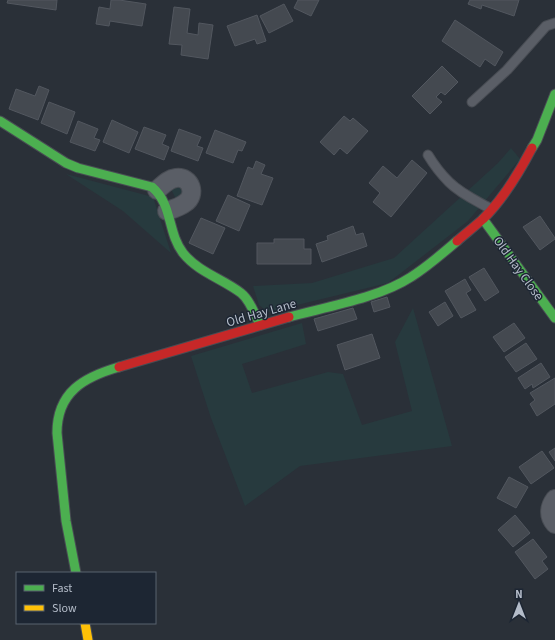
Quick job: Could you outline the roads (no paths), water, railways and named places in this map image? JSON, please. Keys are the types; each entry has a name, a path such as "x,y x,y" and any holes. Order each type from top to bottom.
{"street":[{"name":"Old Hay Lane","path":"76,572 66,521 57,433 60,409 65,400 79,384 102,372 260,325 364,297 385,290 410,278 437,258 483,219 505,193 522,169 537,140 555,94"},
{"path":"0,121 66,163 78,168 152,187 161,193 165,200 177,245 184,255 208,273 242,294 260,325"},
{"path":"157,190 170,180 177,177 185,179 191,185 192,191 190,198 186,203 167,211"},
{"name":"Old Hay Close","path":"483,219 555,318"},
{"path":"555,499 550,509 550,515 555,524"},
{"path":"85,624 88,640"}],"lane":[{"path":"472,102 507,70 546,26 555,23"},
{"path":"428,155 449,183 460,192 491,209"}]}
